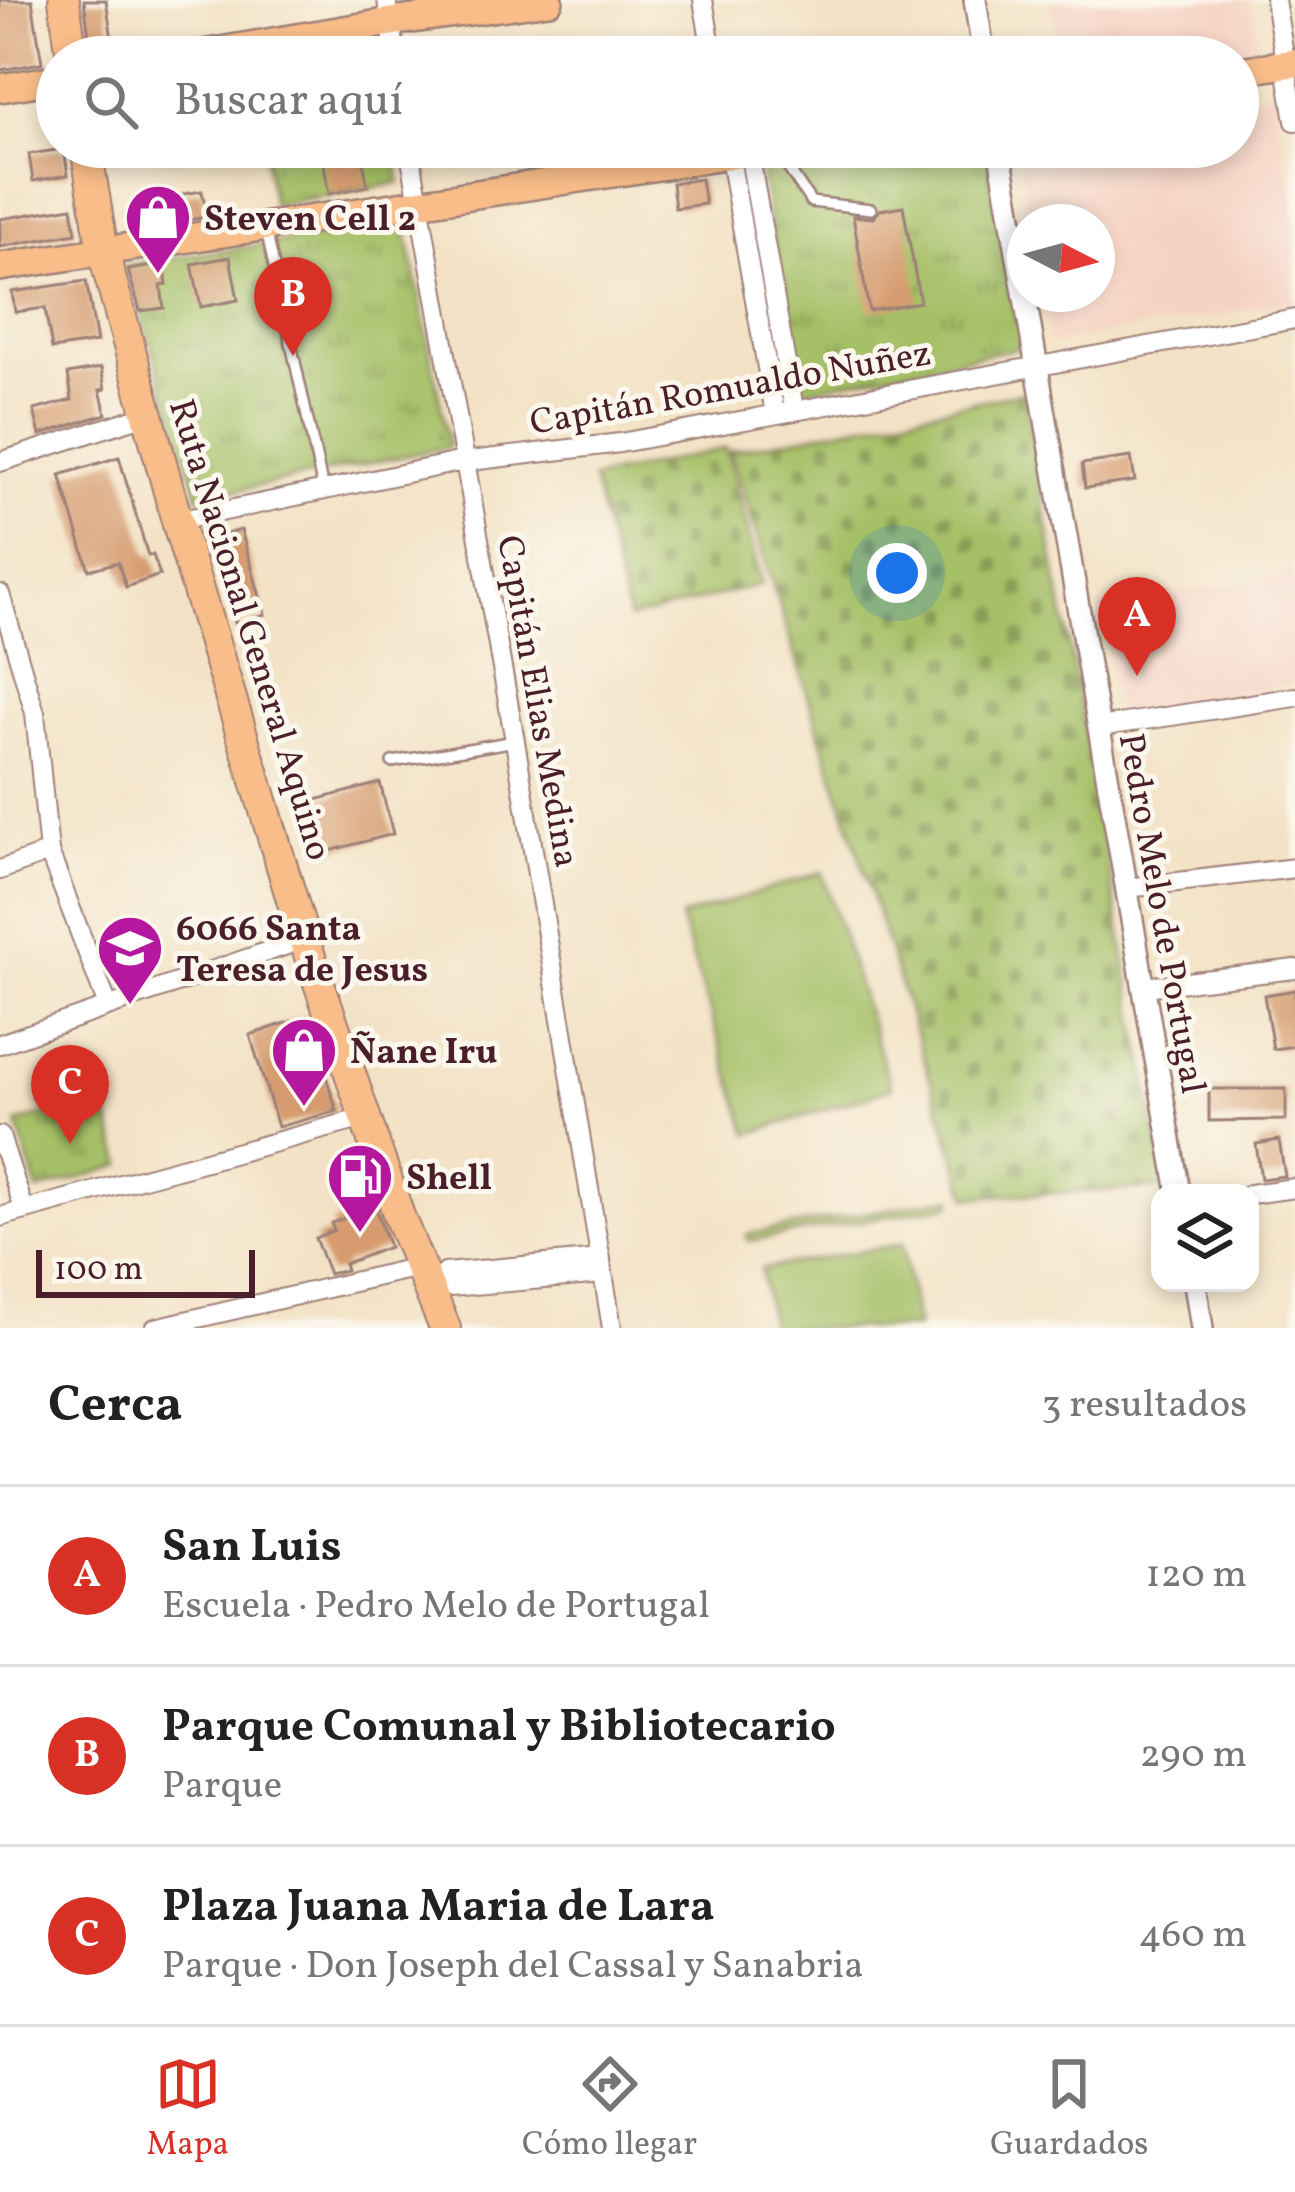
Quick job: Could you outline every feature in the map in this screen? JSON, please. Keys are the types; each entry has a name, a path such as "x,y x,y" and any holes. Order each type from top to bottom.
{"highway":[{"path":"64,0 69,36"},
{"name":"Ruta Nacional General Aquino","path":"89,168 103,251 146,415 304,939 364,1118 432,1279 445,1328"}],"main road":[{"path":"278,36 389,11 548,0"},
{"path":"1259,68 1290,63"},
{"path":"0,88 36,82"},
{"path":"0,267 643,168"}],"street":[{"path":"703,0 709,36"},
{"path":"975,0 981,36"},
{"path":"1275,0 1290,63 1295,121"},
{"name":"Capitán Elias Medina","path":"413,168 515,741 612,1328"},
{"path":"755,168 784,411"},
{"name":"Pedro Melo de Portugal","path":"1004,168 1177,1184"},
{"name":"Capitán Romualdo Nuñez","path":"177,521 465,462 620,443 1295,319"},
{"path":"0,462 146,415"},
{"path":"0,594 35,713 49,852 108,1006"},
{"path":"1099,727 1295,697"},
{"path":"0,870 49,852"},
{"path":"1126,888 1295,868"},
{"path":"0,1044 304,939"},
{"path":"1144,987 1295,969"},
{"path":"0,1217 364,1118"},
{"path":"0,1136 24,1209"},
{"path":"1259,1193 1295,1189"},
{"path":"154,1328 445,1273 602,1267"},
{"path":"1196,1292 1202,1328"}],"lane":[{"path":"773,168 811,202 871,209"},
{"path":"266,227 323,489"},
{"path":"392,762 515,741"}],"shaded area":[{"path":"1052,0 1251,0 1256,36 1056,36"},
{"path":"1274,92 1295,215 1295,301 1050,344 1045,312 1115,312 1115,204 1026,204 1020,168 1259,168 1259,94"},
{"path":"1295,574 1295,683 1117,712 1100,605"}],"green space":[{"path":"267,168 398,168 400,183 273,205"},
{"path":"760,168 989,168 1007,263 1007,312 1016,312 1023,347 800,391"},
{"path":"405,223 449,447 199,498 126,265"},
{"path":"1024,392 1165,1184 1151,1184 1151,1189 968,1197 730,451"},
{"path":"726,448 762,584 629,619 592,479"},
{"path":"822,872 891,1088 749,1134 680,918"},
{"path":"102,1097 123,1165 38,1191 17,1123"},
{"path":"949,1198 951,1205 749,1241 746,1237 748,1234"},
{"path":"902,1244 917,1328 771,1328 761,1269"}],"building":[{"path":"0,0 32,0 36,64 0,70"},
{"path":"84,0 106,0 112,36 89,36"},
{"path":"36,153 36,168 67,168 68,175 33,181 29,154"},
{"path":"325,168 364,168 368,186 329,194"},
{"path":"701,179 705,204 675,208 672,183"},
{"path":"202,191 207,217 172,222 170,204 178,202 177,195"},
{"path":"903,206 920,302 869,311 853,216 873,218 880,210"},
{"path":"72,207 76,233 0,247 0,219"},
{"path":"230,257 238,300 201,307 192,264"},
{"path":"164,264 164,308 140,311 128,270"},
{"path":"86,281 97,342 52,349 45,308 15,312 12,292"},
{"path":"101,368 106,414 40,435 34,410 72,400 68,374"},
{"path":"119,457 148,556 153,555 160,575 126,587 118,562 89,570 60,475"},
{"path":"1131,457 1135,481 1085,488 1082,464"},
{"path":"241,530 265,614 235,623 211,538"},
{"path":"380,783 393,834 322,853 308,802"},
{"path":"1295,990 1295,1046 1273,1049 1264,995"},
{"path":"307,1016 337,1111 278,1127 250,1035"},
{"path":"1209,1089 1286,1089 1286,1120 1209,1121"},
{"path":"1279,1140 1285,1176 1261,1179 1256,1144"},
{"name":"Shell","path":"375,1207 389,1247 329,1274 315,1238 334,1230 331,1223"}],"place":[{"name":"Steven Cell 2","path":"158,276"},
{"name":"Parque Comunal y Bibliotecario","path":"293,356"},
{"name":"San Luis","path":"1137,676"},
{"name":"6066 Santa Teresa de Jesus","path":"130,1007"},
{"name":"Ñane Iru","path":"304,1109"},
{"name":"Plaza Juana Maria de Lara","path":"70,1144"},
{"name":"Shell","path":"360,1235"}]}
